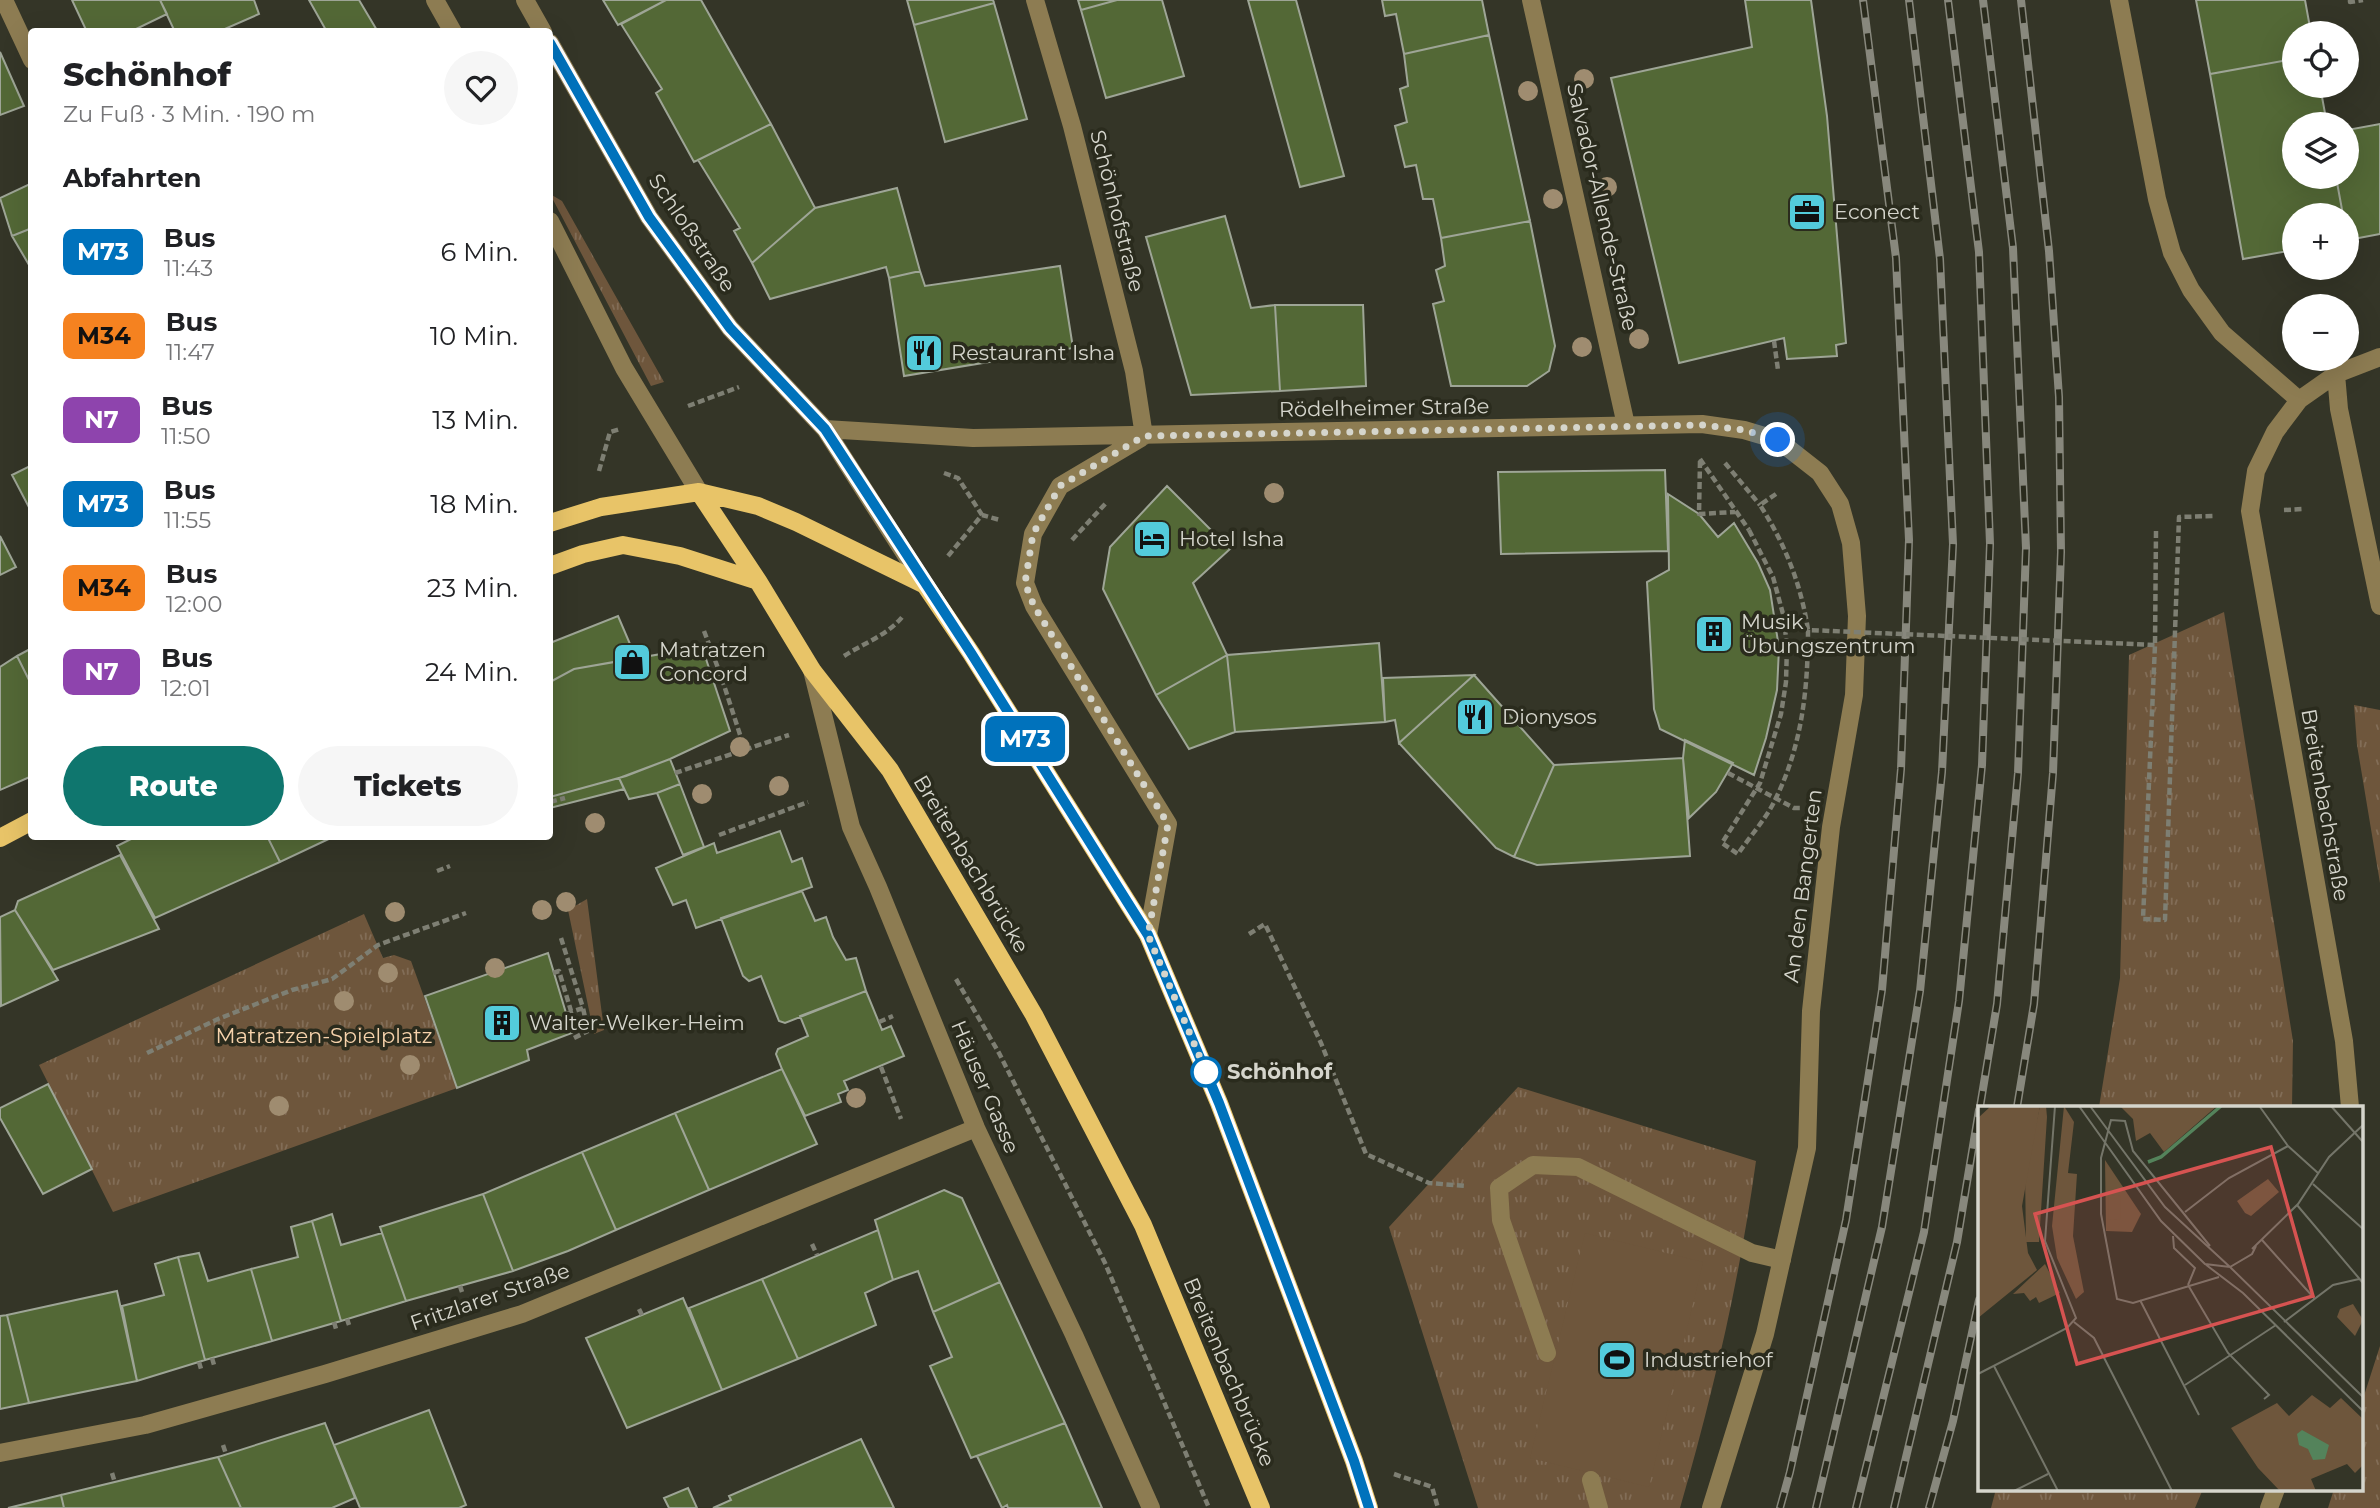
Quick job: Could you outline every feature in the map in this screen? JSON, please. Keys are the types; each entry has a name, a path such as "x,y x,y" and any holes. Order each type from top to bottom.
{"main road":[{"path":"553,522 601,507 699,492 758,506 925,585 971,653 1148,935 1219,1103 1354,1461 1369,1508"},
{"name":"Breitenbachbrücke","path":"699,492 758,581 812,670 890,770 1034,1015 1143,1225 1261,1508"},
{"path":"553,565 583,554 623,545 680,555 758,581"},
{"path":"0,838 28,823"}],"street":[{"path":"4,0 28,51"},
{"path":"435,0 451,28"},
{"path":"525,0 541,28"},
{"name":"Schönhofstraße","path":"1035,0 1072,126 1134,370 1144,436"},
{"name":"Salvador-Allende-Straße","path":"1531,0 1626,425"},
{"path":"2119,0 2157,199 2172,253 2191,290 2222,333 2299,400"},
{"name":"Schloßstraße","path":"553,48 649,217 730,328 825,429"},
{"path":"553,227 624,368 699,492"},
{"name":"Breitenbachstraße","path":"2350,1106 2341,1027 2250,511 2256,471 2275,432 2299,400 2336,374 2380,357"},
{"path":"2336,374 2339,409 2380,606"},
{"name":"Rödelheimer Straße","path":"825,429 973,438 1626,425"},
{"name":"An den Bangerten","path":"1626,425 1702,425 1744,430 1778,440 1820,473 1840,504 1851,543 1857,616 1854,695 1830,827 1811,1010 1807,1148 1765,1334 1711,1508"},
{"path":"825,429 925,585"},
{"name":"Rödelheimer Straße","path":"1144,436 1060,486 1033,534 1025,583 1034,606 1168,824 1148,935"},
{"name":"Häuser Gasse","path":"812,670 851,827 976,1128 1074,1335 1151,1508"},
{"name":"Fritzlarer Straße","path":"0,1453 145,1425 509,1318 649,1264 976,1128"},
{"path":"1547,1353 1501,1220 1499,1188 1533,1165 1578,1167 1752,1254 1782,1260"},
{"path":"1591,1480 1599,1508"},
{"path":"2269,1508 2276,1490"}],"path":[{"path":"2350,0 2363,0"},
{"path":"1774,341 1778,370"},
{"path":"682,408 723,393"},
{"path":"1700,452 1699,514 1736,512"},
{"path":"1700,460 1749,530 1773,577 1783,614 1787,645 1786,682 1781,714 1760,783 1723,843 1738,854 1774,801 1794,749 1806,699 1808,630 1804,603 1793,566 1777,531 1725,463"},
{"path":"938,471 958,478 982,515 1008,523"},
{"path":"1759,505 1776,494"},
{"path":"1073,540 1107,500"},
{"path":"2280,511 2303,509"},
{"path":"961,538 982,515"},
{"path":"2156,531 2155,645 2143,919 2165,920 2179,517 2214,516"},
{"path":"847,655 896,625"},
{"path":"1808,630 2155,645"},
{"path":"704,631 746,750"},
{"path":"713,678 721,676"},
{"path":"676,773 789,735"},
{"path":"1728,773 1794,808 1803,808"},
{"path":"553,801 565,799"},
{"path":"719,835 812,801"},
{"path":"437,871 450,866"},
{"path":"147,1053 231,1014 292,990 332,979 378,945 466,913"},
{"path":"1249,934 1265,924 1321,1043 1366,1154 1429,1184 1499,1188"},
{"path":"561,938 588,1031 573,1038"},
{"path":"553,973 559,971 568,1013 583,1008"},
{"path":"952,971 1010,1075 1105,1264 1209,1508"},
{"path":"879,1022 894,1016"},
{"path":"881,1067 901,1119"},
{"path":"812,1244 817,1255"},
{"path":"639,1309 642,1315"},
{"path":"334,1322 336,1329"},
{"path":"212,1358 214,1365"},
{"path":"199,1362 201,1369"},
{"path":"223,1445 226,1454"},
{"path":"1354,1461 1432,1487 1438,1508"},
{"path":"112,1473 115,1483"}],"green space":[{"path":"553,196 562,201 664,382 651,386"},
{"path":"2224,612 2293,1041 2292,1106 2099,1106 2120,978 2129,655"},
{"path":"2354,705 2380,710 2380,883 2357,745"},
{"path":"587,899 604,1030 594,1034 568,910"},
{"name":"Matratzen-Spielplatz","path":"364,914 383,958 394,955 411,961 457,1088 113,1212 39,1065"},
{"path":"1518,1087 1756,1161 1724,1336 1680,1508 1478,1508 1389,1227"},
{"name":"Industriehof","path":"1585,1233 1703,1262 1649,1487 1530,1458"},
{"path":"2380,1346 2380,1508 2328,1508 2334,1490 2362,1490 2362,1402"},
{"path":"1996,1490 2203,1490 2195,1508 1991,1508"}],"building":[{"path":"72,0 160,0 167,14 138,28 85,28"},
{"path":"160,0 254,0 259,14 227,28 173,28"},
{"path":"309,0 359,0 376,28 325,28"},
{"path":"603,0 666,0 618,25"},
{"path":"666,0 701,0 771,124 694,162 656,93 662,89 621,24"},
{"path":"907,0 993,0 994,3 914,25"},
{"path":"1078,0 1117,0 1081,10"},
{"path":"1117,0 1162,0 1184,76 1106,98 1081,10"},
{"path":"1248,0 1296,0 1344,176 1300,187"},
{"path":"1382,0 1482,0 1489,35 1404,54 1396,14 1385,16"},
{"path":"1745,0 1811,0 1827,116 1846,343 1836,345 1837,356 1787,359 1784,338 1679,363 1611,78 1752,47"},
{"path":"2196,0 2305,0 2309,21 2282,21 2282,61 2210,74"},
{"path":"994,3 1027,119 945,142 914,25"},
{"path":"1489,35 1530,221 1441,238 1433,199 1423,199 1416,165 1405,167 1395,126 1407,122 1400,89 1408,86 1404,54"},
{"path":"0,52 24,106 0,115"},
{"path":"2282,61 2282,98 2322,98 2325,112 2282,112 2282,189 2338,189 2341,203 2282,203 2282,252 2243,259 2210,74"},
{"path":"771,124 815,208 752,263 734,231 740,228 698,160"},
{"path":"2380,124 2380,234 2359,238 2359,203 2341,203 2338,189 2359,189 2359,128"},
{"path":"28,185 28,230 12,236 0,198"},
{"path":"897,188 920,271 889,278 886,267 770,299 752,263 815,208"},
{"path":"1225,216 1251,308 1275,305 1280,391 1191,395 1146,237"},
{"path":"1530,221 1555,346 1549,371 1527,386 1451,386 1433,304 1444,301 1436,270 1445,266 1441,238"},
{"path":"28,230 28,263 12,236"},
{"path":"1060,266 1073,348 904,376 889,278 920,271 925,286"},
{"path":"1275,305 1363,305 1366,386 1280,391"},
{"path":"28,467 28,505 12,475"},
{"path":"1665,470 1668,551 1501,554 1498,472"},
{"path":"1167,486 1230,549 1193,583 1227,655 1156,695 1103,589 1110,547"},
{"name":"Musik Übungszentrum","path":"1668,494 1699,514 1718,537 1734,523 1758,563 1770,590 1779,648 1777,690 1754,775 1660,729 1654,709 1647,582 1669,570"},
{"path":"0,536 16,567 0,575"},
{"path":"618,616 636,658 574,669 553,680 553,642"},
{"path":"1379,643 1385,722 1235,732 1227,655"},
{"path":"702,647 730,731 626,776 553,796 553,680 574,669"},
{"path":"28,650 28,678 17,656"},
{"path":"1227,655 1235,732 1189,749 1156,695"},
{"path":"17,656 28,678 28,778 0,790 0,667"},
{"path":"1474,675 1399,743 1395,720 1385,722 1383,678"},
{"path":"1474,675 1554,765 1514,857 1496,848 1399,743"},
{"path":"1685,740 1733,763 1716,792 1689,818 1683,758"},
{"path":"1683,758 1690,856 1537,865 1514,857 1554,765"},
{"path":"670,759 680,784 657,793 629,799 619,778"},
{"path":"619,778 624,789 553,807 553,796"},
{"path":"680,784 704,847 683,855 657,793"},
{"path":"780,831 792,862 802,858 812,887 696,928 686,900 673,905 656,868 714,843 717,853"},
{"path":"129,840 269,840 280,862 155,918 117,846"},
{"path":"269,840 327,840 280,862"},
{"path":"120,855 159,929 53,970 15,910 18,901"},
{"path":"802,891 815,921 826,917 846,960 856,958 866,991 785,1023 779,1021 761,976 749,981 743,976 721,918"},
{"path":"15,910 58,980 1,1006 0,917"},
{"name":"Walter-Welker-Heim","path":"548,953 572,1033 527,1050 529,1060 457,1088 425,996"},
{"path":"866,991 882,1030 891,1026 904,1056 844,1081 848,1090 838,1094 841,1102 805,1116 782,1069 776,1054 778,1049 808,1036 800,1016"},
{"path":"782,1069 817,1144 709,1190 675,1113"},
{"path":"48,1084 92,1169 43,1194 0,1118 0,1108"},
{"path":"675,1113 709,1190 616,1230 582,1152"},
{"path":"582,1152 616,1230 513,1271 483,1194"},
{"path":"944,1190 962,1198 1000,1282 933,1312 918,1271 893,1280 875,1220"},
{"path":"483,1194 513,1271 406,1301 380,1227"},
{"path":"332,1214 341,1245 382,1233 406,1301 341,1321 312,1221"},
{"path":"312,1221 341,1321 272,1341 251,1269 298,1257 291,1227"},
{"path":"878,1230 893,1280 865,1293 876,1325 798,1359 762,1279"},
{"path":"199,1253 208,1281 251,1269 272,1341 205,1360 178,1257"},
{"path":"178,1257 205,1360 137,1381 122,1306 164,1295 155,1264"},
{"path":"762,1279 798,1359 722,1390 689,1308"},
{"path":"1000,1282 1065,1423 971,1458 930,1366 952,1357 933,1312"},
{"path":"117,1291 137,1381 29,1403 7,1315"},
{"path":"683,1298 722,1390 627,1428 586,1338"},
{"path":"7,1315 29,1403 0,1409 0,1316"},
{"path":"429,1410 466,1505 459,1508 360,1508 334,1445"},
{"path":"325,1423 355,1498 332,1508 241,1508 218,1457"},
{"path":"1065,1423 1102,1508 1008,1508 1007,1505 1002,1508 977,1456"},
{"path":"861,1439 894,1508 713,1508 731,1500 729,1496"},
{"path":"218,1457 241,1508 64,1508 61,1495"},
{"path":"688,1488 697,1508 669,1508 664,1498"},
{"path":"61,1495 64,1508 8,1508"}],"railway":[{"path":"1780,1508 1846,1220 1882,990 1901,769 1909,540 1896,258 1863,0"},
{"path":"1816,1508 1882,1227 1920,991 1942,772 1953,544 1940,259 1909,0"},
{"path":"1856,1508 1924,1232 1959,1001 1982,765 1990,544 1979,252 1948,0"},
{"path":"1980,1106 1997,1004 2018,773 2026,548 2013,248 1983,0"},
{"path":"2017,1106 2034,1004 2053,773 2061,552 2059,397 2049,251 2021,0"},
{"path":"1894,1508 1957,1242 1978,1116"},
{"path":"1929,1508 1953,1421 1978,1305"}],"bus line":[{"name":"M73","path":"553,48 649,217 730,328 825,429 971,653 1148,935 1219,1103 1354,1461 1369,1508"}],"place":[{"name":"Econect","path":"1807,212"},
{"name":"Restaurant Isha","path":"924,353"},
{"name":"Hotel Isha","path":"1152,539"},
{"name":"Musik Übungszentrum","path":"1714,634"},
{"name":"Matratzen Concord","path":"632,662"},
{"name":"Dionysos","path":"1475,717"},
{"name":"Walter-Welker-Heim","path":"502,1023"},
{"name":"Schönhof","path":"1206,1072"},
{"name":"Industriehof","path":"1617,1360"}],"route":[{"path":"1206,1072 1210,1081 1148,935 1168,824 1034,606 1025,583 1033,534 1060,486 1144,436 1702,425 1744,430 1778,440"}]}
